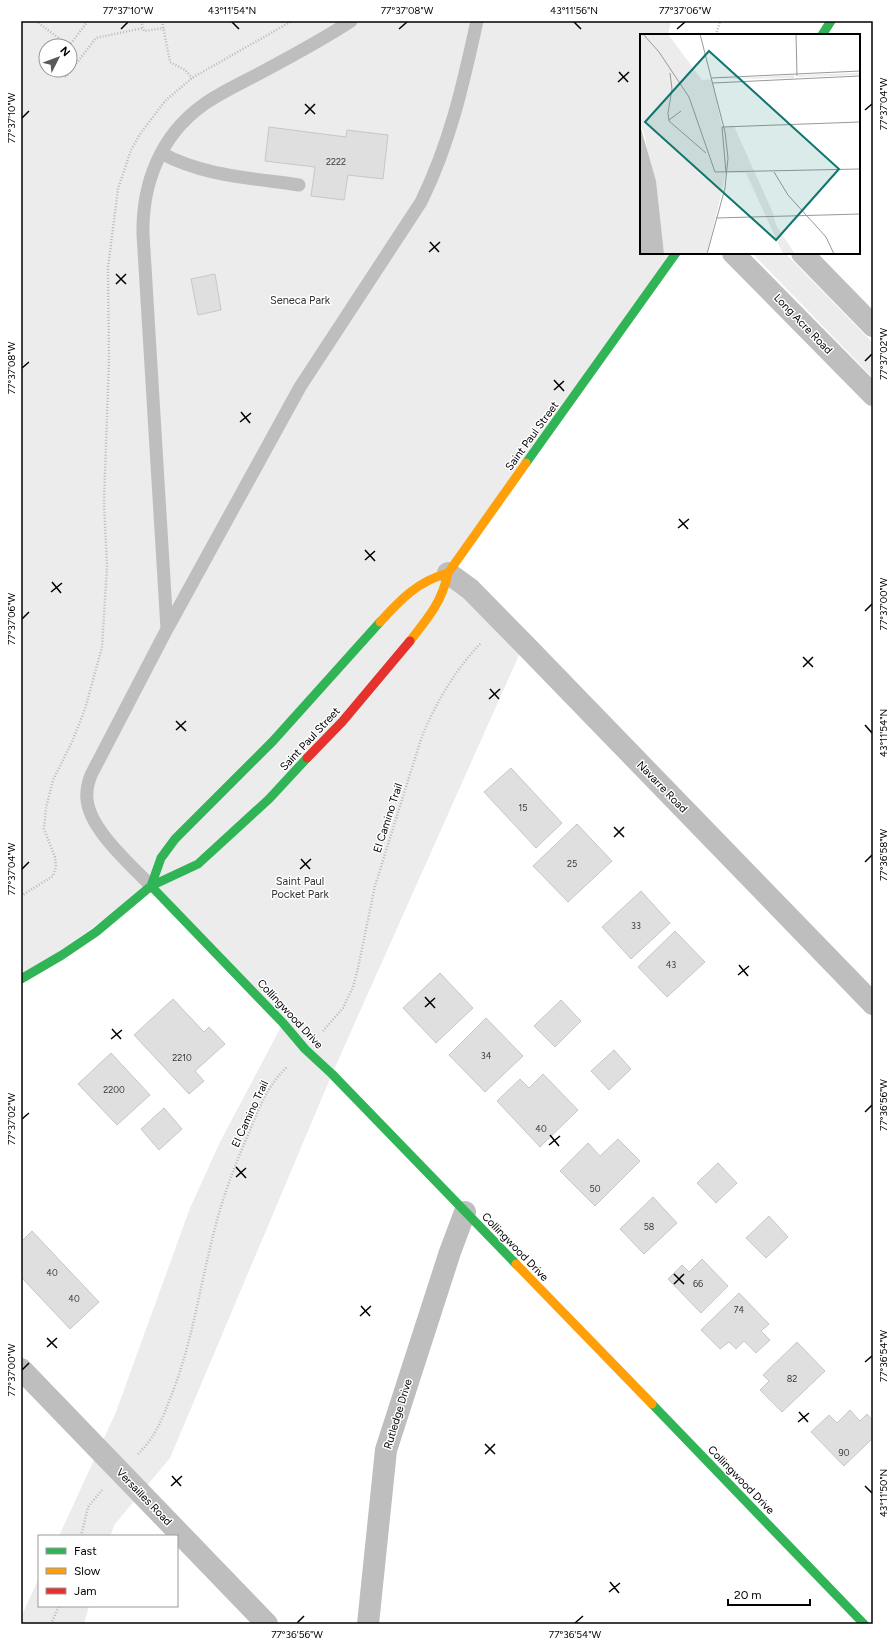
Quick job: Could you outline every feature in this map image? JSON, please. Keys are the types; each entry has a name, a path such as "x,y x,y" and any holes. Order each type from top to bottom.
{"main road":[{"path":"823,34 831,21"},
{"name":"Saint Paul Street","path":"21,979 62,955 96,932 151,886 198,864 269,799 361,701 430,616 444,591 448,573 675,254"},
{"path":"151,886 161,858 175,839 273,741 403,597 423,582 448,573"},
{"name":"Collingwood Drive","path":"151,886 283,1023 305,1049 332,1074 864,1624"}],"street":[{"name":"Long Acre Road","path":"734,254 873,395"},
{"path":"803,254 873,326"},
{"name":"Navarre Road","path":"448,573 470,589 873,1004"},
{"name":"Rutledge Drive","path":"368,1624 386,1450 450,1252 465,1212"},
{"name":"Versailles Road","path":"21,1369 266,1624"}],"lane":[{"path":"167,629 143,234 143,202 151,176 161,153 183,122 203,105 312,46 351,21"},
{"path":"151,886 98,826 90,813 87,800 87,788 91,775 167,629 300,387 421,202 434,176 453,123 477,21"},
{"path":"161,153 184,164 205,171 299,185"}],"path":[{"path":"36,21 58,38"},
{"path":"75,38 88,21"},
{"path":"141,21 144,31 164,28"},
{"path":"162,21 170,62 185,70 192,78"},
{"path":"21,896 53,876 56,867 55,857 44,829 46,808 53,780 72,742 85,709 102,647 107,567 104,502 108,375 108,267 118,189 131,150 140,134 165,101 192,78 292,21"},
{"path":"716,34 720,21"},
{"path":"78,62 96,38 143,28"},
{"name":"El Camino Trail","path":"81,1535 88,1507 92,1500 154,1435 180,1372 192,1330 221,1206 229,1181 264,1096 275,1080 336,1017 348,999 358,968 375,886 422,736 431,714 453,678 481,643"},
{"path":"51,1624 59,1607"}],"green space":[{"name":"Seneca Park","path":"21,21 671,21 668,34 640,34 640,254 675,254 448,572 524,644 332,1074 170,1458 115,1524 110,1535 59,1535 116,1412 190,1208 221,1140 283,1023 151,886 21,979"},
{"path":"753,254 786,254 873,343 873,378"},
{"path":"38,1580 38,1607 89,1607 84,1624 21,1624 21,1617"}],"building":[{"path":"269,127 346,137 347,130 388,135 383,179 348,175 344,200 311,196 315,167 265,161"},
{"path":"215,274 221,310 198,315 191,279"},
{"path":"511,768 562,823 536,848 484,792"},
{"path":"577,824 612,861 568,902 533,866"},
{"path":"641,891 670,923 631,959 602,927"},
{"path":"675,931 705,962 667,997 638,967"},
{"path":"440,973 473,1008 436,1043 403,1008"},
{"path":"173,999 204,1032 209,1027 225,1044 195,1071 204,1081 189,1094 134,1035"},
{"path":"561,1000 581,1021 555,1047 534,1026"},
{"path":"486,1018 523,1056 485,1092 449,1055"},
{"path":"614,1050 631,1069 609,1090 591,1071"},
{"path":"111,1053 150,1095 117,1125 78,1084"},
{"path":"543,1074 578,1110 540,1147 497,1101 520,1079 529,1088"},
{"path":"164,1108 182,1129 159,1150 141,1129"},
{"path":"618,1139 640,1161 595,1206 560,1171 588,1143 600,1156"},
{"path":"718,1163 737,1183 716,1203 697,1183"},
{"path":"653,1197 677,1223 644,1254 620,1229"},
{"path":"769,1216 788,1237 766,1258 746,1238"},
{"path":"32,1231 99,1302 70,1329 21,1277 21,1242"},
{"path":"702,1259 728,1286 701,1313 668,1279 682,1265 689,1272"},
{"path":"739,1293 769,1324 761,1331 770,1340 756,1353 744,1341 736,1349 729,1342 720,1349 701,1330"},
{"path":"797,1342 825,1371 782,1412 760,1390 769,1381 763,1375"},
{"path":"850,1410 860,1421 867,1414 873,1421 873,1438 844,1466 811,1432 829,1415 837,1423"}],"traffic: fast":[{"path":"823,34 831,21"},
{"path":"526,463 675,254"},
{"path":"151,886 161,858 175,839 273,741 380,622"},
{"path":"21,979 62,955 96,932 151,886 198,864 269,799 307,758"},
{"path":"151,886 283,1023 305,1049 332,1074 516,1264"},
{"path":"652,1404 864,1624"}],"traffic: slow":[{"path":"410,641 434,609 442,593 448,573 526,463"},
{"path":"380,622 410,592 437,576 448,573"},
{"path":"516,1264 652,1404"}],"traffic: jam":[{"path":"307,758 342,722 410,641"}],"park label":[{"name":"Saint Paul Pocket Park","path":"300,887"}]}
